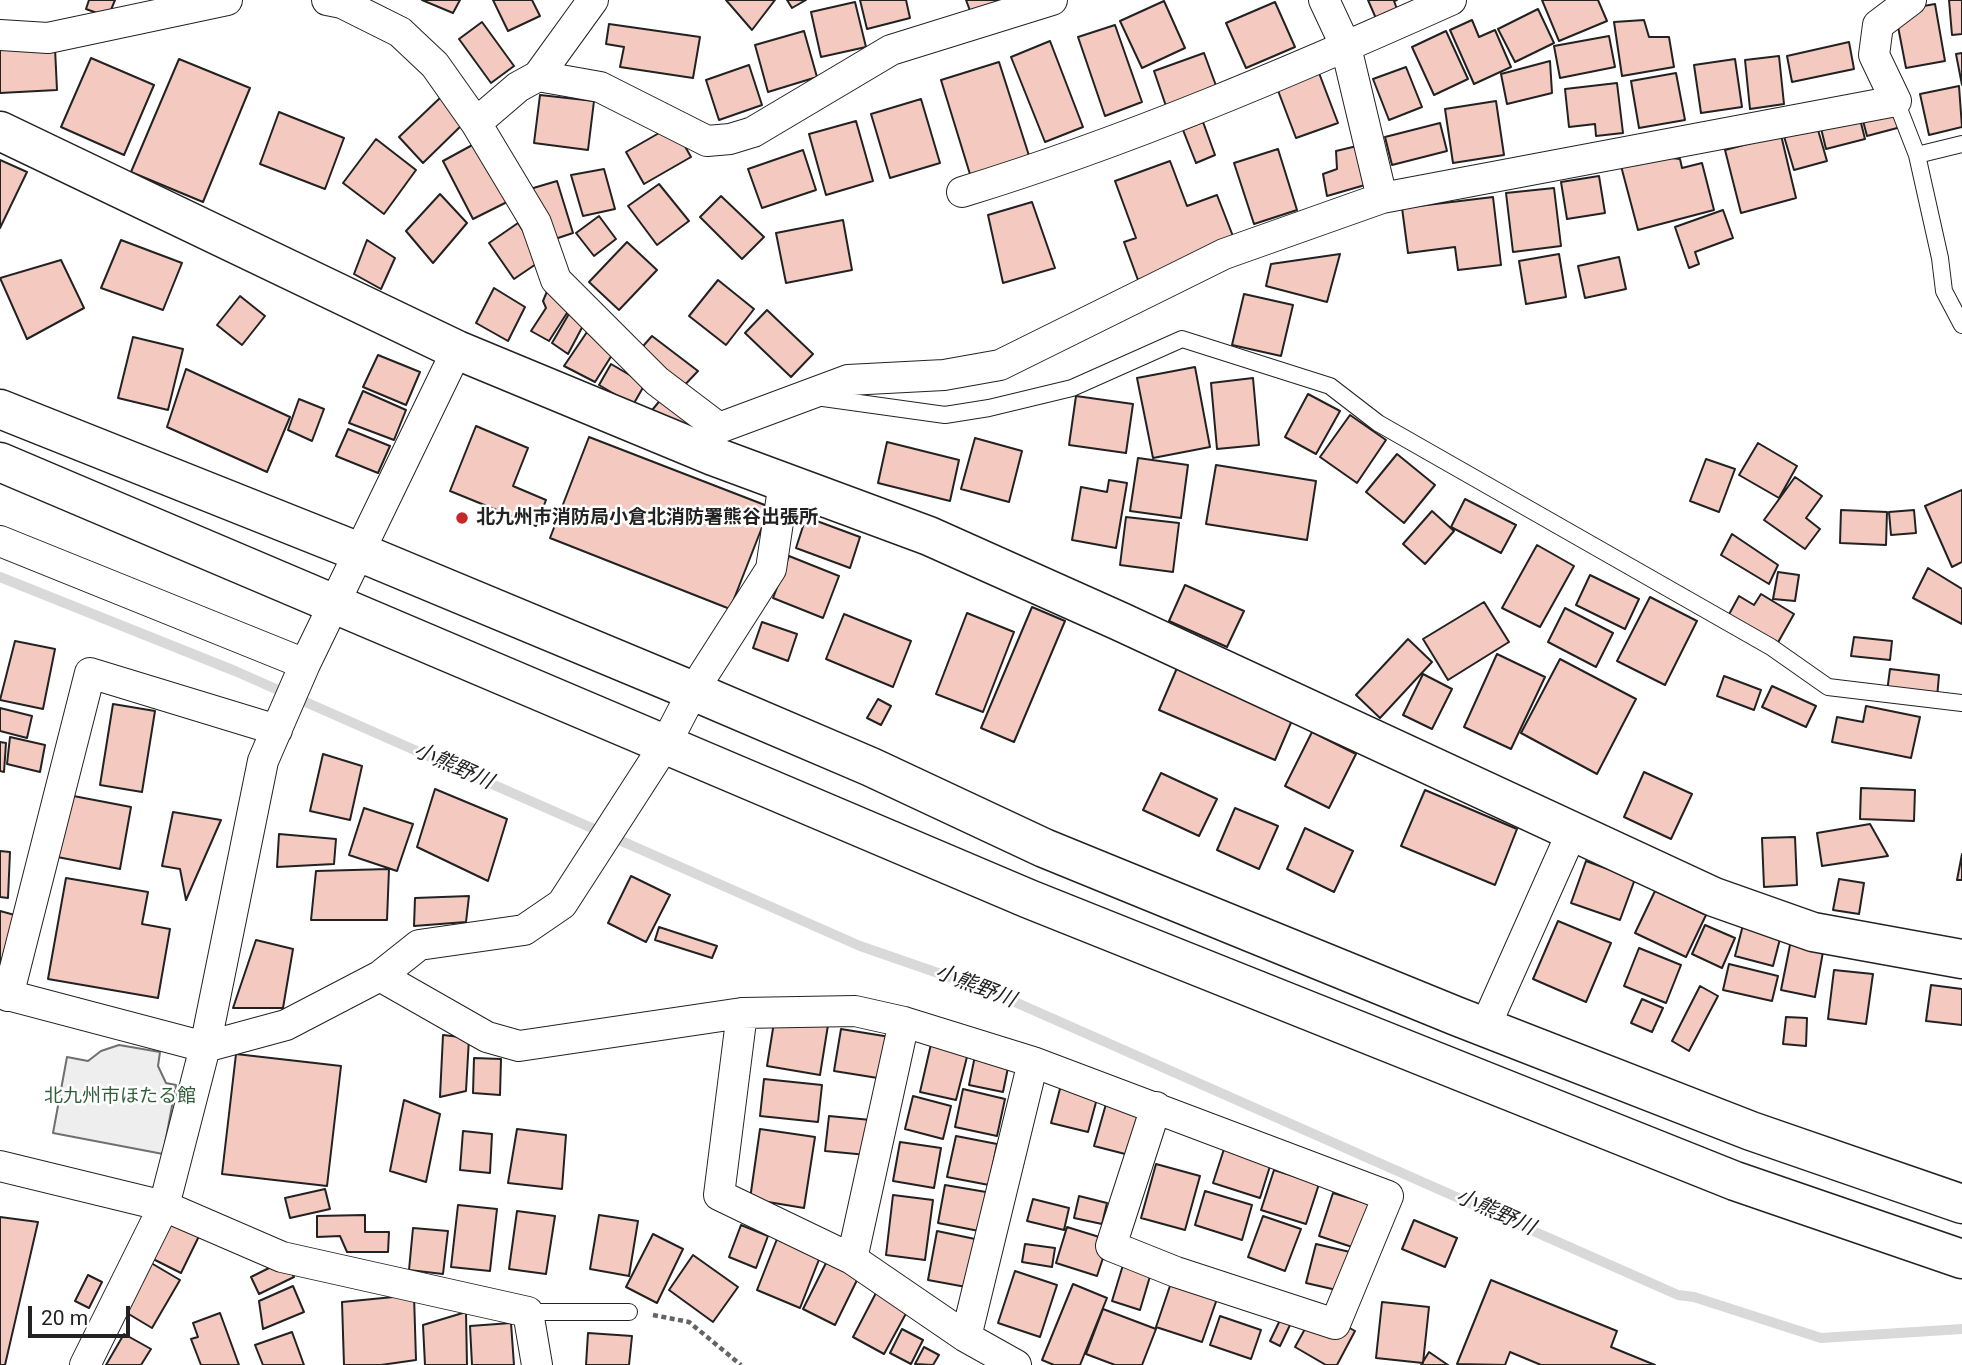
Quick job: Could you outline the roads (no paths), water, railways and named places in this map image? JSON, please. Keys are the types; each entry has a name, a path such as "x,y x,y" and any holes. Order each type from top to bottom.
{"street":[{"path":"0,35 48,38 227,0"},
{"path":"327,0 342,3 400,32 435,65 476,122 536,223 556,280 716,442"},
{"path":"476,122 518,87 538,76 593,0"},
{"path":"538,76 600,87 707,141 730,139 753,132 891,50 1052,0"},
{"path":"1324,0 1346,47 1382,198"},
{"path":"962,192 1032,171 1346,47 1451,0"},
{"path":"716,442 848,380 944,375 1000,365 1224,254 1382,198 1896,101 1874,55 1878,25 1911,0"},
{"path":"0,131 457,350 716,442 784,482 929,536 1119,621 1714,897 1813,932 1962,959"},
{"path":"85,1365 164,1206 205,1047 263,761 305,664 457,350"},
{"path":"0,409 359,552 693,691 871,768 1044,848 1485,1027 1751,1131 1962,1204"},
{"path":"0,462 1029,899 1441,1066 1735,1181 1962,1259"},
{"path":"277,730 90,674 4,995 205,1047 286,1025 380,976 419,945 524,930 562,904 666,743 693,691 771,569 784,482"},
{"path":"0,541 305,664"},
{"path":"1485,1027 1572,832"},
{"path":"380,976 487,1037 519,1046 742,1013 855,1011 904,1022 1033,1062 1156,1107 1388,1196 1335,1324 1176,1272 1111,1246 1156,1107"},
{"path":"742,1013 719,1195 852,1259 966,1337 1016,1365"},
{"path":"852,1259 904,1022"},
{"path":"966,1337 1033,1062"},
{"path":"0,1166 164,1206 282,1257 528,1312 537,1365"}],"lane":[{"path":"1896,101 1917,155 1940,258 1944,291 1962,325"},
{"path":"1917,155 1962,144"},
{"path":"810,396 945,415 989,408 1072,388 1182,338 1330,386 1378,423 1771,647 1828,687 1962,703"},
{"path":"528,1312 629,1312"}],"waterway":[{"name":"小熊野川","path":"0,577 235,671 860,946 990,991 1678,1295 1694,1297 1821,1338 1962,1329"}],"place":[{"name":"北九州市消防局小倉北消防署熊谷出張所","path":"462,518"}],"park label":[{"name":"北九州市ほたる館","path":"120,1097"}]}
